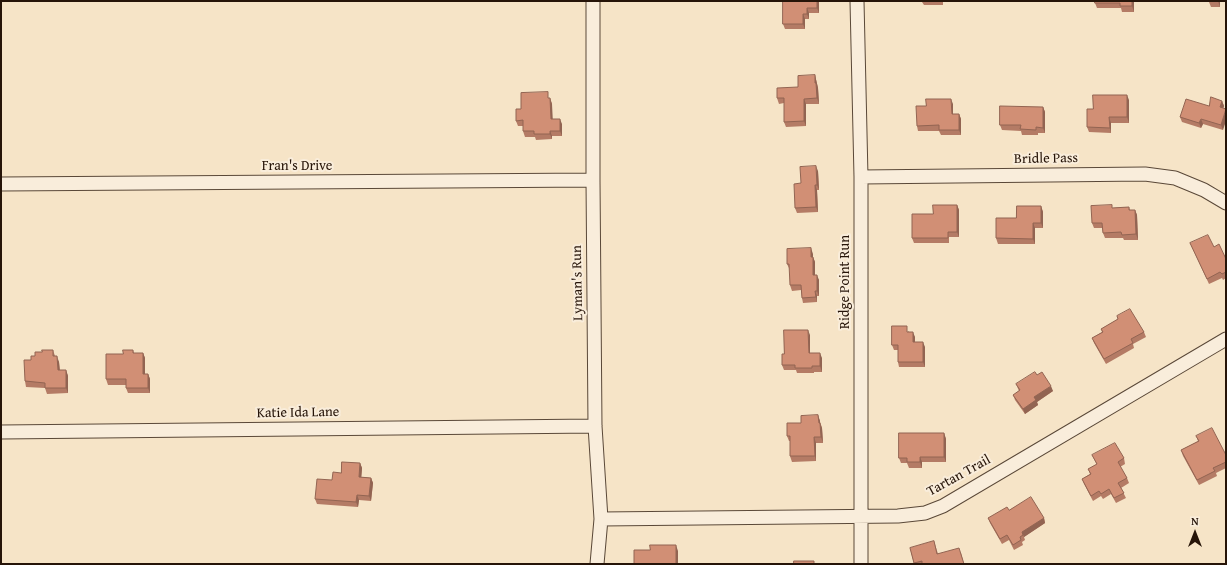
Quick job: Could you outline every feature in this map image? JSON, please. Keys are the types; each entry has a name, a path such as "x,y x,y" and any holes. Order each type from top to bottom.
{"street":[{"name":"Lyman's Run","path":"593,1 593,180 596,426 601,519 598,564"},
{"name":"Ridge Point Run","path":"857,1 861,177 861,564"},
{"name":"Bridle Pass","path":"861,177 1145,174 1175,178 1204,190 1226,204"},
{"name":"Fran's Drive","path":"1,184 593,180"},
{"name":"Tartan Trail","path":"601,519 898,516 925,513 942,506 1226,339"},
{"name":"Katie Ida Lane","path":"1,432 596,426"}],"building":[{"path":"783,1 817,1 817,8 807,8 807,14 803,14 803,24 783,24"},
{"path":"1095,1 1132,1 1132,6 1120,6 1120,3 1095,3"},
{"path":"815,75 817,98 804,99 804,121 784,122 784,98 777,98 777,88 798,87 798,76"},
{"path":"548,92 548,98 550,98 551,119 560,119 560,131 550,131 550,134 534,134 534,131 523,131 523,120 516,121 516,109 521,109 521,93"},
{"path":"1093,95 1127,95 1127,117 1109,117 1110,128 1087,127 1087,109 1093,109"},
{"path":"1211,97 1222,101 1220,107 1226,109 1221,125 1201,119 1199,123 1180,117 1186,99 1209,106"},
{"path":"926,99 951,99 952,114 959,114 959,130 939,130 939,125 917,126 916,106 926,106"},
{"path":"1000,106 1043,107 1043,128 1036,127 1036,130 1020,129 1021,125 1000,125"},
{"path":"816,166 816,207 795,208 794,184 801,183 800,167"},
{"path":"933,205 957,205 957,232 948,232 948,238 912,238 912,214 933,214"},
{"path":"1112,205 1112,208 1129,207 1129,210 1135,210 1136,234 1122,235 1121,232 1103,233 1102,223 1092,223 1091,206"},
{"path":"1017,206 1041,206 1041,223 1033,223 1033,239 996,238 996,218 1016,218"},
{"path":"1208,235 1214,247 1219,244 1226,259 1226,272 1222,274 1220,272 1207,279 1190,243"},
{"path":"811,248 811,257 813,257 813,275 817,275 817,291 815,291 816,297 802,298 801,285 790,285 789,264 787,264 787,249"},
{"path":"1130,309 1144,332 1131,339 1133,343 1104,359 1092,338 1103,332 1101,329 1118,319 1117,316"},
{"path":"892,326 907,326 907,332 913,332 913,342 923,342 923,362 898,362 898,345 892,345"},
{"path":"784,330 808,330 809,353 820,353 820,366 812,366 812,368 795,368 795,365 782,365 782,354 784,354"},
{"path":"42,350 53,350 53,356 57,356 58,370 66,370 66,388 45,388 45,383 25,381 24,360 31,360 31,356 35,356 35,352 42,352"},
{"path":"123,350 133,350 133,353 143,353 143,374 148,374 148,388 126,388 126,379 106,379 106,354 123,354"},
{"path":"1035,372 1037,375 1042,372 1051,386 1034,397 1036,400 1023,409 1013,395 1020,390 1016,384"},
{"path":"818,415 821,437 814,437 815,456 790,456 790,436 787,436 787,423 801,423 801,416"},
{"path":"1212,428 1226,455 1226,462 1213,468 1215,471 1197,480 1181,450 1199,441 1196,436"},
{"path":"899,433 944,433 944,457 920,457 920,462 907,462 907,458 899,458"},
{"path":"1115,443 1124,458 1118,462 1127,478 1118,483 1124,493 1114,498 1109,489 1101,494 1099,491 1091,496 1082,479 1091,474 1088,469 1097,464 1092,455"},
{"path":"342,462 360,463 359,477 371,478 369,496 357,495 356,502 315,499 317,479 332,480 333,472 341,473"},
{"path":"1031,497 1044,518 1022,532 1023,535 1020,537 1021,540 1013,545 1007,535 1000,539 988,518 1007,507 1009,510"},
{"path":"934,541 937,554 959,548 964,564 922,564 922,561 914,563 910,548"},
{"path":"650,545 676,545 676,564 634,564 634,550 650,550"},
{"path":"794,561 814,561 814,564 794,564"}]}
